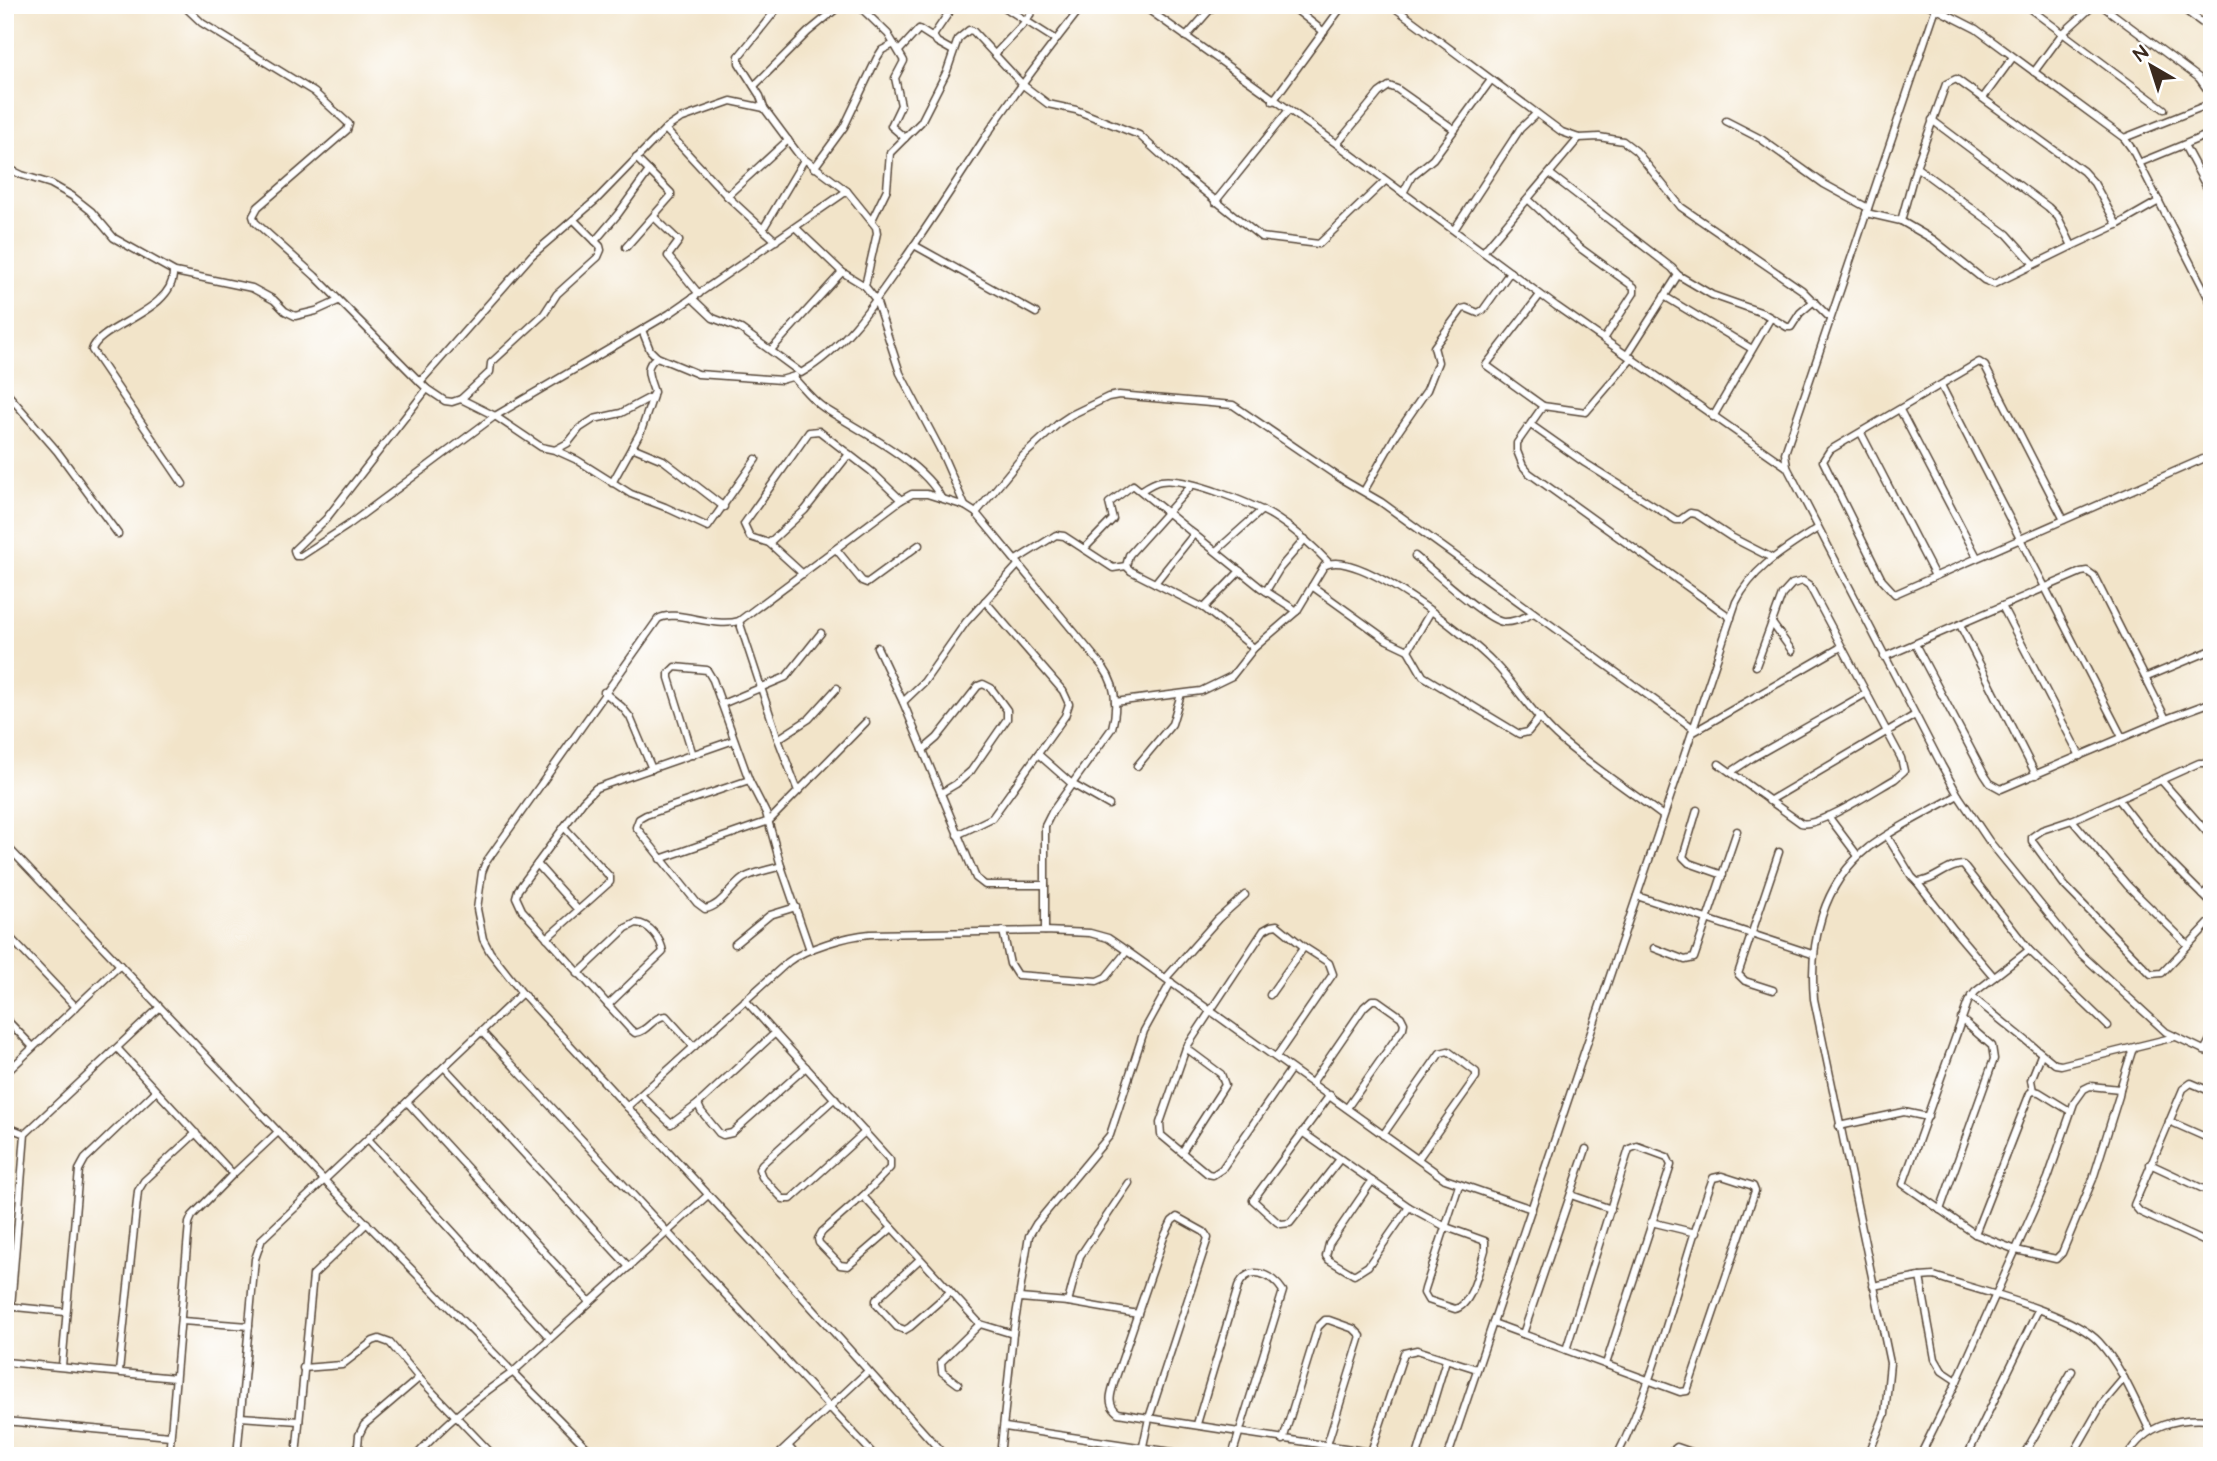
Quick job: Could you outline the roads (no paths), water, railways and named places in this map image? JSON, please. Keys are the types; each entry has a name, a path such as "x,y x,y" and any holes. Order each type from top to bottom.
{"street":[{"path":"183,5 202,23 314,92 349,124 347,130 258,208 253,216 255,222 315,276 427,389 445,401 460,399 490,372 491,363 544,314 557,294 598,257 601,250 574,220"},
{"path":"780,5 739,56 739,63 764,108 804,160 847,191 872,220 877,233 865,286"},
{"path":"754,86 808,32 841,5"},
{"path":"858,5 888,34 904,61 894,85 901,105 891,126 905,138"},
{"path":"933,38 954,5"},
{"path":"1001,5 1056,40"},
{"path":"995,54 1026,21 1036,5"},
{"path":"642,330 646,342 657,358 687,370 713,376 781,380 801,373 846,336 876,300 986,136 1083,5"},
{"path":"1142,5 1273,101 1337,144 1540,295 1787,467"},
{"path":"1186,37 1214,5"},
{"path":"1290,5 1324,32"},
{"path":"1273,101 1343,5"},
{"path":"1391,5 1562,132 1579,138 1599,137 1623,141 1636,151 1681,207 1802,289 1830,318"},
{"path":"1929,5 1968,24 2124,138 2212,305"},
{"path":"2025,5 2164,109"},
{"path":"2034,72 2062,34 2094,5"},
{"path":"2101,5 2191,72 2212,96"},
{"path":"2178,5 2212,30"},
{"path":"1937,8 1785,453 1787,467 1958,796 2006,864 2080,953 2131,1002 2175,1037 2212,1054"},
{"path":"899,51 919,29 953,51"},
{"path":"872,220 887,189 890,153 921,122 947,71 960,35 969,30 974,31 1023,85 1048,104 1076,110 1139,135 1261,237 1316,244 1326,239 1385,181"},
{"path":"814,168 844,127 877,58 883,50 894,44"},
{"path":"1983,97 2012,57"},
{"path":"1403,193 1412,176 1433,159 1491,80"},
{"path":"1901,221 1916,167 1946,84 1951,80 1959,80 2083,171 2094,183 2117,225"},
{"path":"1337,144 1379,93 1389,86 1455,130"},
{"path":"420,382 532,255 596,200 665,129 680,119 731,101 764,108"},
{"path":"2124,138 2212,103"},
{"path":"1215,201 1288,111"},
{"path":"1454,230 1520,130 1536,114"},
{"path":"1932,120 2053,211 2072,246"},
{"path":"1727,121 1761,139 1867,211 1901,221 1934,240 1989,283 2004,281 2159,201"},
{"path":"665,129 727,196 776,241"},
{"path":"2139,163 2212,133"},
{"path":"1483,252 1579,138"},
{"path":"727,196 788,140"},
{"path":"2183,145 2212,197"},
{"path":"626,247 670,200 671,193 636,158"},
{"path":"763,229 804,160"},
{"path":"5,167 51,184 72,196 91,211 114,238 173,272 252,288 295,316 338,302"},
{"path":"1916,167 2007,233 2034,264"},
{"path":"595,241 649,171"},
{"path":"1550,174 1678,275 1712,295 1753,309 1791,327 1800,313 1814,301"},
{"path":"427,389 326,519 294,550 296,556 301,556 347,526 495,416 642,330 847,191"},
{"path":"1529,200 1580,248 1634,287 1634,293 1604,339"},
{"path":"654,216 678,241 668,256 713,318 741,328 801,373"},
{"path":"796,228 842,272 865,286 876,300 900,373 940,449 965,506"},
{"path":"914,245 1036,313"},
{"path":"173,272 172,285 166,292 141,314 97,341 92,350 183,484"},
{"path":"771,350 842,272"},
{"path":"1364,491 1430,384 1438,362 1434,346 1436,342 1464,308 1478,313 1483,310 1510,272"},
{"path":"1540,295 1486,365 1543,406 1586,412 1629,356 1678,275"},
{"path":"1664,296 1752,349"},
{"path":"1713,416 1770,319"},
{"path":"612,483 641,431 654,392 647,372 651,361 657,358"},
{"path":"2064,520 1983,364 1979,362 1830,450 1822,461 1888,589 1895,594 1978,557 2064,520 2212,455"},
{"path":"793,377 824,408 882,444 927,477 941,498"},
{"path":"1941,385 2122,737"},
{"path":"5,391 57,451 118,534"},
{"path":"555,450 568,443 586,424 604,415 621,413 646,400 654,392"},
{"path":"976,513 1023,456 1059,423 1108,397 1119,395 1233,405 1343,480 1364,491 1693,731"},
{"path":"460,399 495,416 541,447 577,460 631,494 707,527 756,459"},
{"path":"1543,406 1516,446 1523,466 1731,618"},
{"path":"1900,410 1978,557"},
{"path":"1531,425 1585,463 1676,520 1690,513 1696,514 1731,537 1772,558"},
{"path":"803,574 769,543 750,537 744,524 805,436 813,430 819,431 873,472 901,500"},
{"path":"1861,433 1935,576"},
{"path":"632,447 663,460 724,507"},
{"path":"769,543 805,510 849,454"},
{"path":"1142,490 1153,483 1166,480 1225,494 1279,520 1305,539 1329,563"},
{"path":"1084,549 1113,519 1109,503 1130,485 1142,490 1240,571 1297,611"},
{"path":"1126,566 1129,555 1191,486"},
{"path":"945,1456 523,993 483,939 477,909 482,872 486,862 604,692 662,616 671,615 725,624 738,621 901,500 920,493 965,506 976,513 1111,679 1116,715 1112,728 1052,812 1045,827 1045,931"},
{"path":"1216,551 1262,510"},
{"path":"1448,1456 1736,603 1749,580 1772,558 1818,528"},
{"path":"1155,583 1194,534"},
{"path":"903,702 924,682 966,622 1017,562 1056,535 1063,536 1113,568 1126,566"},
{"path":"1266,591 1280,568 1305,539"},
{"path":"836,549 862,582 867,583 919,545"},
{"path":"1415,556 1479,609 1498,621 1522,619 1534,613"},
{"path":"1115,702 1208,688 1231,676 1254,648 1297,611 1324,566 1329,563 1342,563 1387,581 1474,644 1495,664 1562,741 1664,816"},
{"path":"1126,566 1204,608 1254,648"},
{"path":"1204,608 1240,571"},
{"path":"1884,657 2083,571 2092,573 2166,719"},
{"path":"1719,764 1801,823 1812,824 1895,779 1904,771 1901,758 1809,585 1803,581 1798,581 1786,589 1756,666"},
{"path":"1312,586 1387,640 1408,650 1423,676 1519,734 1528,732 1540,717"},
{"path":"957,835 992,818 1065,716 1069,704 1068,699 985,601"},
{"path":"2002,606 2080,756"},
{"path":"1408,650 1431,611"},
{"path":"738,621 798,791"},
{"path":"1772,623 1792,651"},
{"path":"1960,625 2036,775"},
{"path":"722,704 786,677 821,633"},
{"path":"1915,644 1990,783 2001,789 2212,702"},
{"path":"877,647 903,702 973,873 980,883 1045,885"},
{"path":"1693,731 1841,648"},
{"path":"2147,677 2212,649"},
{"path":"693,755 671,685 669,673 675,667 707,670 713,680 749,780 769,821 781,866 810,950"},
{"path":"923,750 937,738 978,686 983,684 991,688 1009,714 1005,725 971,771 956,785 941,793"},
{"path":"778,739 809,719 837,688"},
{"path":"604,692 622,707 629,717 652,769"},
{"path":"1138,766 1172,724 1181,694"},
{"path":"1731,772 1865,694"},
{"path":"1769,801 1915,715"},
{"path":"660,859 769,821 866,722"},
{"path":"694,1047 666,1016 661,1016 645,1030 635,1033 522,911 516,897 518,890 564,827 596,788 734,740"},
{"path":"1038,754 1072,784 1109,805"},
{"path":"2212,763 2199,763 2119,800 2042,830 2032,837 2032,841 2065,886 2151,974 2162,973 2212,920"},
{"path":"749,780 646,815 636,823 638,831 696,903 705,909 715,905 741,880 781,866"},
{"path":"2161,780 2212,838"},
{"path":"1868,1456 1885,1414 1890,1363 1814,999 1812,954 1819,922 1827,904 1858,856 1887,836 1958,796"},
{"path":"2119,800 2158,850 2212,904"},
{"path":"1697,810 1683,857 1689,863 1723,875"},
{"path":"1828,816 1858,856"},
{"path":"2072,820 2128,886 2188,944"},
{"path":"547,938 607,886 610,877 564,827"},
{"path":"1654,948 1685,960 1694,958 1737,831"},
{"path":"1887,836 1912,877 1994,977"},
{"path":"5,844 324,1180 595,1456"},
{"path":"1773,990 1745,981 1738,974 1779,852"},
{"path":"537,864 578,911"},
{"path":"1917,882 1925,881 1956,865 1963,865 2029,950 2108,1026"},
{"path":"2203,895 2212,885"},
{"path":"1000,1456 1013,1334 1031,1230 1110,1135 1144,1031 1168,980 1218,919 1245,895"},
{"path":"1636,895 1812,954"},
{"path":"734,944 770,915 796,906"},
{"path":"578,974 626,928 636,923 649,927 663,952 608,1005"},
{"path":"1276,1057 1333,975 1329,963 1277,925 1264,930 1186,1048 1159,1128 1161,1135 1208,1174 1217,1173 1291,1069"},
{"path":"627,1107 788,961 810,950 862,935 1003,931 1101,935 1211,1010 1445,1179 1532,1209"},
{"path":"1003,931 1011,969 1017,975 1097,981 1106,977 1127,951"},
{"path":"5,932 75,1007"},
{"path":"1270,995 1304,947"},
{"path":"2029,950 1971,996 1902,1182 1905,1187 1975,1234 2016,1250 2053,1259 2060,1256 2093,1179 2133,1048"},
{"path":"5,1074 120,965"},
{"path":"237,1456 255,1259 262,1240 523,993"},
{"path":"1971,996 2041,1055 2060,1065 2175,1037"},
{"path":"745,1000 891,1164 888,1171 863,1196 822,1232 818,1239 820,1243 840,1265 848,1266 892,1228"},
{"path":"1312,1083 1364,1007 1372,1000 1377,1000 1401,1017 1403,1028 1347,1108"},
{"path":"65,1312 8,1307 25,1134 159,1008"},
{"path":"5,1017 33,1046"},
{"path":"1940,1210 1994,1059 1992,1046 1961,1019"},
{"path":"481,1031 875,1456"},
{"path":"641,1095 671,1124 698,1104 774,1034"},
{"path":"2204,1051 2212,1035"},
{"path":"117,1048 233,1174"},
{"path":"1182,1152 1225,1085 1221,1074 1186,1048"},
{"path":"1383,1135 1440,1053 1448,1051 1472,1067 1476,1072 1474,1081 1418,1159"},
{"path":"2033,1091 2031,1080 2041,1055"},
{"path":"698,1104 719,1133 728,1135 806,1067"},
{"path":"444,1068 629,1267"},
{"path":"2212,1092 2191,1083 2183,1089 2135,1200 2135,1208 2140,1212 2212,1245"},
{"path":"1920,1456 1957,1381 2048,1178 2070,1111 2080,1094 2090,1086 2120,1089"},
{"path":"62,1366 81,1164 156,1091"},
{"path":"2033,1091 2070,1111"},
{"path":"1975,1234 2028,1097 2033,1091"},
{"path":"1329,1095 1253,1197 1254,1203 1277,1222 1286,1224 1295,1219 1340,1159"},
{"path":"835,1098 762,1164 759,1169 762,1177 783,1199 791,1199 865,1132"},
{"path":"407,1102 590,1301"},
{"path":"1839,1126 1904,1112 1928,1116"},
{"path":"2169,1121 2212,1140"},
{"path":"5,1126 25,1134"},
{"path":"169,1456 189,1223 192,1216 233,1174 278,1132"},
{"path":"1302,1132 1409,1207 1446,1227 1481,1238 1486,1246 1467,1303 1460,1309 1428,1300 1424,1293 1446,1227 1459,1185"},
{"path":"119,1372 138,1191 144,1181 196,1133"},
{"path":"368,1139 550,1338"},
{"path":"1566,1350 1629,1149 1637,1146 1667,1157 1671,1165 1606,1364"},
{"path":"1523,1334 1587,1149"},
{"path":"2150,1164 2212,1193"},
{"path":"1493,1323 1606,1364 1648,1380 1680,1392 1687,1391 1755,1191 1753,1186 1722,1176 1713,1178 1648,1380 1617,1456"},
{"path":"1372,1181 1329,1244 1326,1256 1329,1260 1354,1275 1360,1273 1368,1266 1409,1207"},
{"path":"1068,1302 1080,1256 1129,1183"},
{"path":"416,1456 457,1415 481,1394 512,1373 708,1195"},
{"path":"1571,1195 1611,1209"},
{"path":"863,1196 980,1324 1013,1334"},
{"path":"1143,1446 1149,1418 1207,1245 1208,1238 1204,1232 1177,1217 1164,1237 1110,1404 1118,1413 1149,1418 1197,1424 1283,1440 1371,1452 1384,1456"},
{"path":"1651,1222 1696,1233"},
{"path":"296,1456 313,1275 367,1223"},
{"path":"920,1259 876,1300 876,1304 897,1327 905,1330 950,1292"},
{"path":"1197,1424 1241,1279 1248,1273 1256,1272 1279,1285 1283,1291 1232,1456"},
{"path":"1873,1286 1934,1276 2069,1322 2091,1334 2116,1364 2150,1431"},
{"path":"1920,1277 1935,1359 1942,1371 1957,1381"},
{"path":"1020,1298 1068,1302 1138,1314"},
{"path":"1967,1456 2038,1310"},
{"path":"1283,1440 1318,1327 1325,1320 1329,1320 1354,1329 1361,1336 1327,1445"},
{"path":"182,1321 249,1326"},
{"path":"958,1384 942,1372 941,1362 980,1324"},
{"path":"303,1368 338,1367 379,1339 390,1343 419,1378 494,1456"},
{"path":"1371,1452 1404,1353 1417,1350 1477,1369"},
{"path":"1417,1456 1446,1360"},
{"path":"5,1362 175,1378"},
{"path":"2023,1456 2072,1371"},
{"path":"777,1456 867,1372"},
{"path":"357,1456 359,1434 364,1425 419,1378"},
{"path":"2072,1456 2102,1404 2123,1378"},
{"path":"240,1417 299,1422"},
{"path":"2127,1456 2138,1440 2150,1431 2176,1420 2212,1420"},
{"path":"5,1421 170,1436"},
{"path":"1005,1427 1199,1456"},
{"path":"788,1446 797,1456"},
{"path":"1665,1456 1677,1447 1703,1456"}]}
